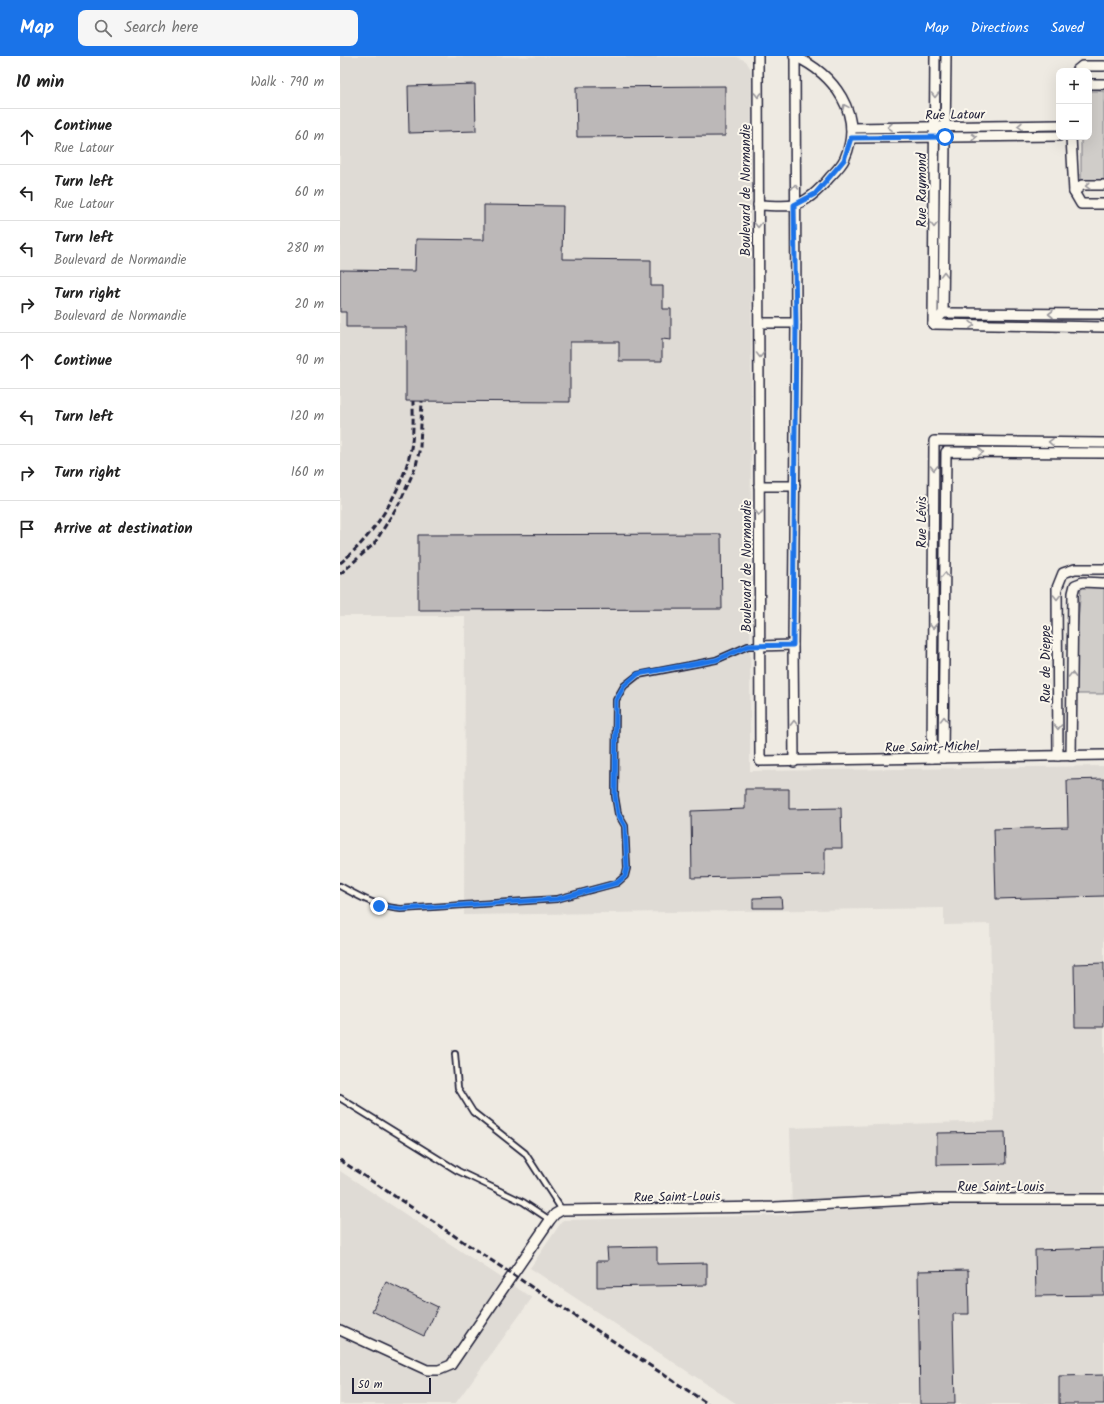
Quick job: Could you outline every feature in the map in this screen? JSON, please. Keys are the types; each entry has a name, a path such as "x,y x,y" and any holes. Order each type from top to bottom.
{"street":[{"name":"Boulevard de Normandie","path":"758,56 760,323 760,762"},
{"path":"758,205 794,205 815,194 844,160 851,138 848,110 834,84 816,68 795,56 794,205 796,486 793,645 794,762"},
{"name":"Rue Raymond","path":"933,324 935,56"},
{"name":"Rue Raymond","path":"944,313 946,56"},
{"path":"1080,68 1082,66 1104,66"},
{"path":"1092,84 1104,84"},
{"name":"Rue Latour","path":"851,128 1056,125"},
{"name":"Rue Latour","path":"851,138 1056,136"},
{"path":"1071,140 1074,192 1081,204 1104,204"},
{"path":"1074,192 1082,186 1104,185"},
{"path":"933,324 944,313 1104,314"},
{"path":"1068,327 1069,314"},
{"path":"760,323 796,323"},
{"path":"933,324 1104,327"},
{"path":"934,441 1104,443"},
{"path":"934,441 946,452 1104,454"},
{"name":"Rue Lévis","path":"932,758 934,441"},
{"path":"1069,443 1070,453"},
{"name":"Rue Lévis","path":"943,758 946,452"},
{"name":"Boulevard de Normandie","path":"759,486 796,486"},
{"path":"1104,569 1075,569 1063,573 1075,585 1083,582 1104,583"},
{"name":"Rue de Dieppe","path":"1058,756 1057,588 1063,573"},
{"name":"Rue de Dieppe","path":"1071,756 1073,593 1075,585"},
{"path":"933,604 945,604"},
{"name":"Boulevard de Normandie","path":"759,646 793,645"},
{"name":"Rue Saint-Michel","path":"760,762 1104,755"},
{"name":"Rue Saint-Louis","path":"562,1210 774,1207 932,1199 1104,1199"},
{"path":"340,1330 428,1370 439,1370 451,1365 550,1220 555,1214 562,1210"}],"lane":[{"path":"340,886 372,904 387,908 401,909 557,899 617,883 625,876 627,868 625,826 618,814 615,796 616,700 624,686 638,674 716,660 748,646 759,646"},
{"path":"455,1054 458,1088 473,1112 525,1153 562,1210"},
{"path":"340,1098 458,1171 523,1202 550,1220"}],"shaded area":[{"path":"340,56 737,57 746,61 752,71 750,771 1104,766 1104,1404 737,1404 530,1268 563,1220 792,1215 790,1128 994,1121 990,924 944,925 944,908 464,915 465,616 340,616"},
{"path":"1092,91 1104,91 1104,185 1081,185 1081,140 1092,140"},
{"path":"1081,587 1104,587 1104,694 1072,694"},
{"path":"340,1171 532,1298 455,1404 340,1404"}],"building":[{"path":"475,84 476,131 409,133 408,86"},
{"path":"725,86 725,136 577,137 576,87"},
{"path":"484,205 563,206 562,259 651,260 651,286 663,286 663,309 671,309 671,340 662,339 662,361 619,361 619,342 570,342 570,402 406,401 406,327 346,327 346,312 340,312 340,270 415,271 416,239 484,240"},
{"path":"721,534 722,609 418,610 418,535"},
{"path":"1104,779 1104,896 996,899 994,829 1068,827 1067,780"},
{"path":"745,789 789,789 789,809 841,808 842,848 825,848 825,875 692,878 691,811 745,809"},
{"path":"781,897 782,908 753,908 753,898"},
{"path":"1104,963 1104,1027 1075,1027 1074,964"},
{"path":"1005,1132 1006,1164 937,1165 937,1133"},
{"path":"657,1247 657,1264 707,1263 707,1285 597,1287 597,1261 608,1261 607,1248"},
{"path":"1104,1248 1104,1295 1036,1296 1035,1250"},
{"path":"968,1270 969,1314 953,1314 955,1404 920,1404 918,1271"},
{"path":"386,1282 438,1307 424,1336 372,1311"},
{"path":"1104,1375 1104,1404 1059,1404 1059,1376"}],"railway":[{"path":"340,563 352,553 374,528 384,514 400,484 411,447 413,401"},
{"path":"340,574 374,544 400,502 416,466 420,447 422,401"},
{"path":"340,1160 708,1404"}],"route":[{"path":"379,906 401,909 557,899 617,883 625,876 627,868 625,826 618,814 615,796 616,700 624,686 638,674 716,660 748,646 793,645 796,486 794,205 815,194 827,180 844,160 851,138 945,137"}]}
